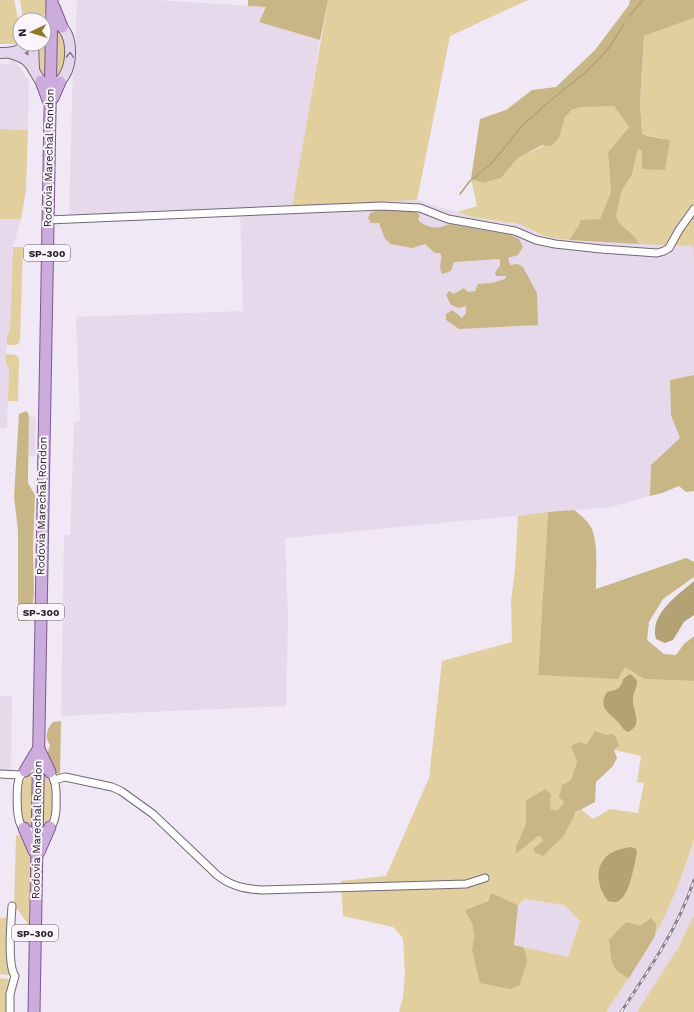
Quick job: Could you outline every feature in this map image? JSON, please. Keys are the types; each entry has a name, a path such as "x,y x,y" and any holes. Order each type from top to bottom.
{"main road":[{"name":"Rodovia Marechal Rondon","path":"51,12 52,1"},
{"path":"5,53 25,59 34,70 50,82 66,73 70,59 68,38 52,26"},
{"path":"33,52 34,70"},
{"name":"Rodovia Marechal Rondon","path":"34,1012 50,52"},
{"path":"23,773 35,755 38,747"},
{"path":"38,747 52,776"},
{"path":"24,828 36,858"},
{"path":"36,858 42,842 50,828"}],"street":[{"path":"48,220 411,206 428,210 456,221 515,231 536,240 555,244 601,249 657,252 664,251 669,248 679,230 694,209"},
{"path":"0,774 23,773 38,768 52,776 65,777 112,787 121,791 153,814 225,882 238,888 262,890 466,884 485,878"},
{"path":"23,773 18,785 17,815 24,828 37,832 42,832 50,828 56,813 56,789 52,776"},
{"path":"10,1012 10,994 15,976 10,963 12,906"}],"shaded area":[{"path":"0,0 14,0 17,12 12,12 12,44 0,44"},
{"path":"20,0 46,0 45,12 22,12"},
{"path":"77,0 156,0 266,7 259,22 320,40 293,207 417,200 472,217 519,224 547,237 569,240 694,246 694,375 670,380 671,415 680,438 651,465 650,496 610,507 285,538 288,620 286,706 61,716 64,535 70,535 74,422 80,421 76,317 243,311 240,209 69,215 73,65 75,63"},
{"path":"248,0 328,0 320,40 259,22 266,7 248,6"},
{"path":"328,0 528,0 450,36 417,200 292,207"},
{"path":"630,0 694,0 694,18 644,36 640,102 642,134 670,140 665,170 642,169 642,151 638,148 632,175 622,190 616,216 619,223 636,238 639,244 569,240 581,220 600,219 611,192 608,152 629,127 614,106 581,107 572,110 565,117 559,138 551,146 542,145 518,158 501,178 483,183 471,179 480,119 506,110 532,90 556,87 595,50 629,5"},
{"path":"694,18 694,261 693,246 639,244 636,238 619,223 616,216 622,190 632,175 638,148 642,151 670,140 642,134 640,102 644,36"},
{"path":"52,27 57,27 67,39 63,76 45,80 23,52 52,52"},
{"path":"10,60 14,60 29,80 28,130 0,129 0,62 2,64 8,64"},
{"path":"588,106 614,106 629,127 608,152 611,192 600,219 579,225 569,240 547,237 519,224 472,217 457,212 477,206 471,179 483,183 501,178 518,158 559,138 565,118 570,112 581,107"},
{"path":"0,129 28,130 26,190 21,219 0,219"},
{"path":"378,210 411,210 420,215 418,220 425,225 441,227 449,224 511,235 519,239 523,247 518,255 508,258 510,265 518,264 523,267 537,293 538,325 459,329 446,320 446,314 452,310 462,318 466,313 466,306 459,308 451,305 446,295 449,291 454,294 464,288 468,292 475,291 478,284 492,283 505,279 506,276 496,276 495,272 500,266 500,259 454,262 451,271 442,274 440,268 440,253 435,253 425,244 412,248 391,244 385,239 379,223 371,223 368,218 370,213"},
{"path":"0,219 21,219 13,247 10,331 7,336 6,364 9,367 7,428 0,428"},
{"path":"13,247 23,247 20,340 16,345 7,345 7,335 10,331"},
{"path":"6,354 16,355 19,358 18,401 8,401 9,367 6,364"},
{"path":"694,375 694,491 686,492 679,486 650,496 651,465 680,438 671,415 670,380"},
{"path":"26,411 29,417 28,483 35,495 33,549 34,593 31,617 25,621 18,621 18,530 14,497 19,414"},
{"path":"29,417 36,417 35,456 28,456"},
{"path":"574,510 588,523 595,538 596,589 686,558 694,562 694,577 663,599 649,622 647,640 664,654 676,655 684,644 694,636 694,681 644,679 625,667 618,679 538,675 548,512"},
{"path":"548,512 538,675 625,667 644,679 694,681 694,840 680,881 664,918 645,953 606,1012 399,1012 403,997 405,974 403,938 393,927 343,916 341,881 386,876 429,778 442,661 512,642 511,601 515,569 518,516","holes":["579,742 641,756 637,782 644,783 638,813 610,809 593,819 582,809 575,814 564,833 544,856 543,841 541,837 538,836 516,854 526,824 526,800 545,789 550,794 550,809 558,810 565,802 577,762","491,893 518,906 524,899 564,905 580,921 568,957 523,947 526,953 527,962 520,985 472,950 474,937 470,907 480,905 485,902 488,900"]},
{"path":"694,581 694,615 684,622 673,640 665,643 656,639 655,630 661,613 673,599"},
{"path":"630,674 637,681 633,702 637,721 633,729 628,732 608,713 603,702 607,692 618,688 623,679"},
{"path":"0,696 12,696 11,770 0,770"},
{"path":"61,721 60,774 53,772 48,760 50,745 47,736 49,727 53,722"},
{"path":"595,731 606,735 614,734 619,745 614,750 617,758 613,766 596,782 595,802 576,812 563,837 544,856 535,853 533,849 543,841 541,837 538,836 516,854 516,847 526,824 526,800 545,789 551,794 550,809 558,810 564,802 559,797 562,785 571,780 577,762 571,746 579,742 587,744"},
{"path":"32,773 47,773 53,783 54,816 47,827 31,828 26,826 20,815 21,784 26,777"},
{"path":"16,835 23,836 29,848 29,925 14,905"},
{"path":"694,840 694,915 687,930 667,967 637,1012 606,1012 645,953 664,918 680,881"},
{"path":"631,847 636,849 637,853 626,891 619,901 608,901 599,882 599,868 607,856 613,852"},
{"path":"491,893 518,906 514,945 523,947 526,953 527,962 520,985 510,989 480,983 472,950 474,937 472,923 465,910 488,901"},
{"path":"524,899 564,905 580,921 568,957 514,945 518,906"},
{"path":"694,915 694,1012 637,1012 678,948"},
{"path":"0,918 9,918 9,975 0,974"},
{"path":"651,918 656,924 655,936 629,978 618,972 615,967 611,958 609,940 626,922 640,926"},
{"path":"0,978 9,979 8,1012 0,1012"}],"waterway":[{"path":"629,16 643,0"},
{"path":"460,194 470,181 492,163 522,126 546,104 586,72 609,48 624,24"}],"railway":[{"path":"621,1012 671,932 680,915 694,880"}]}
